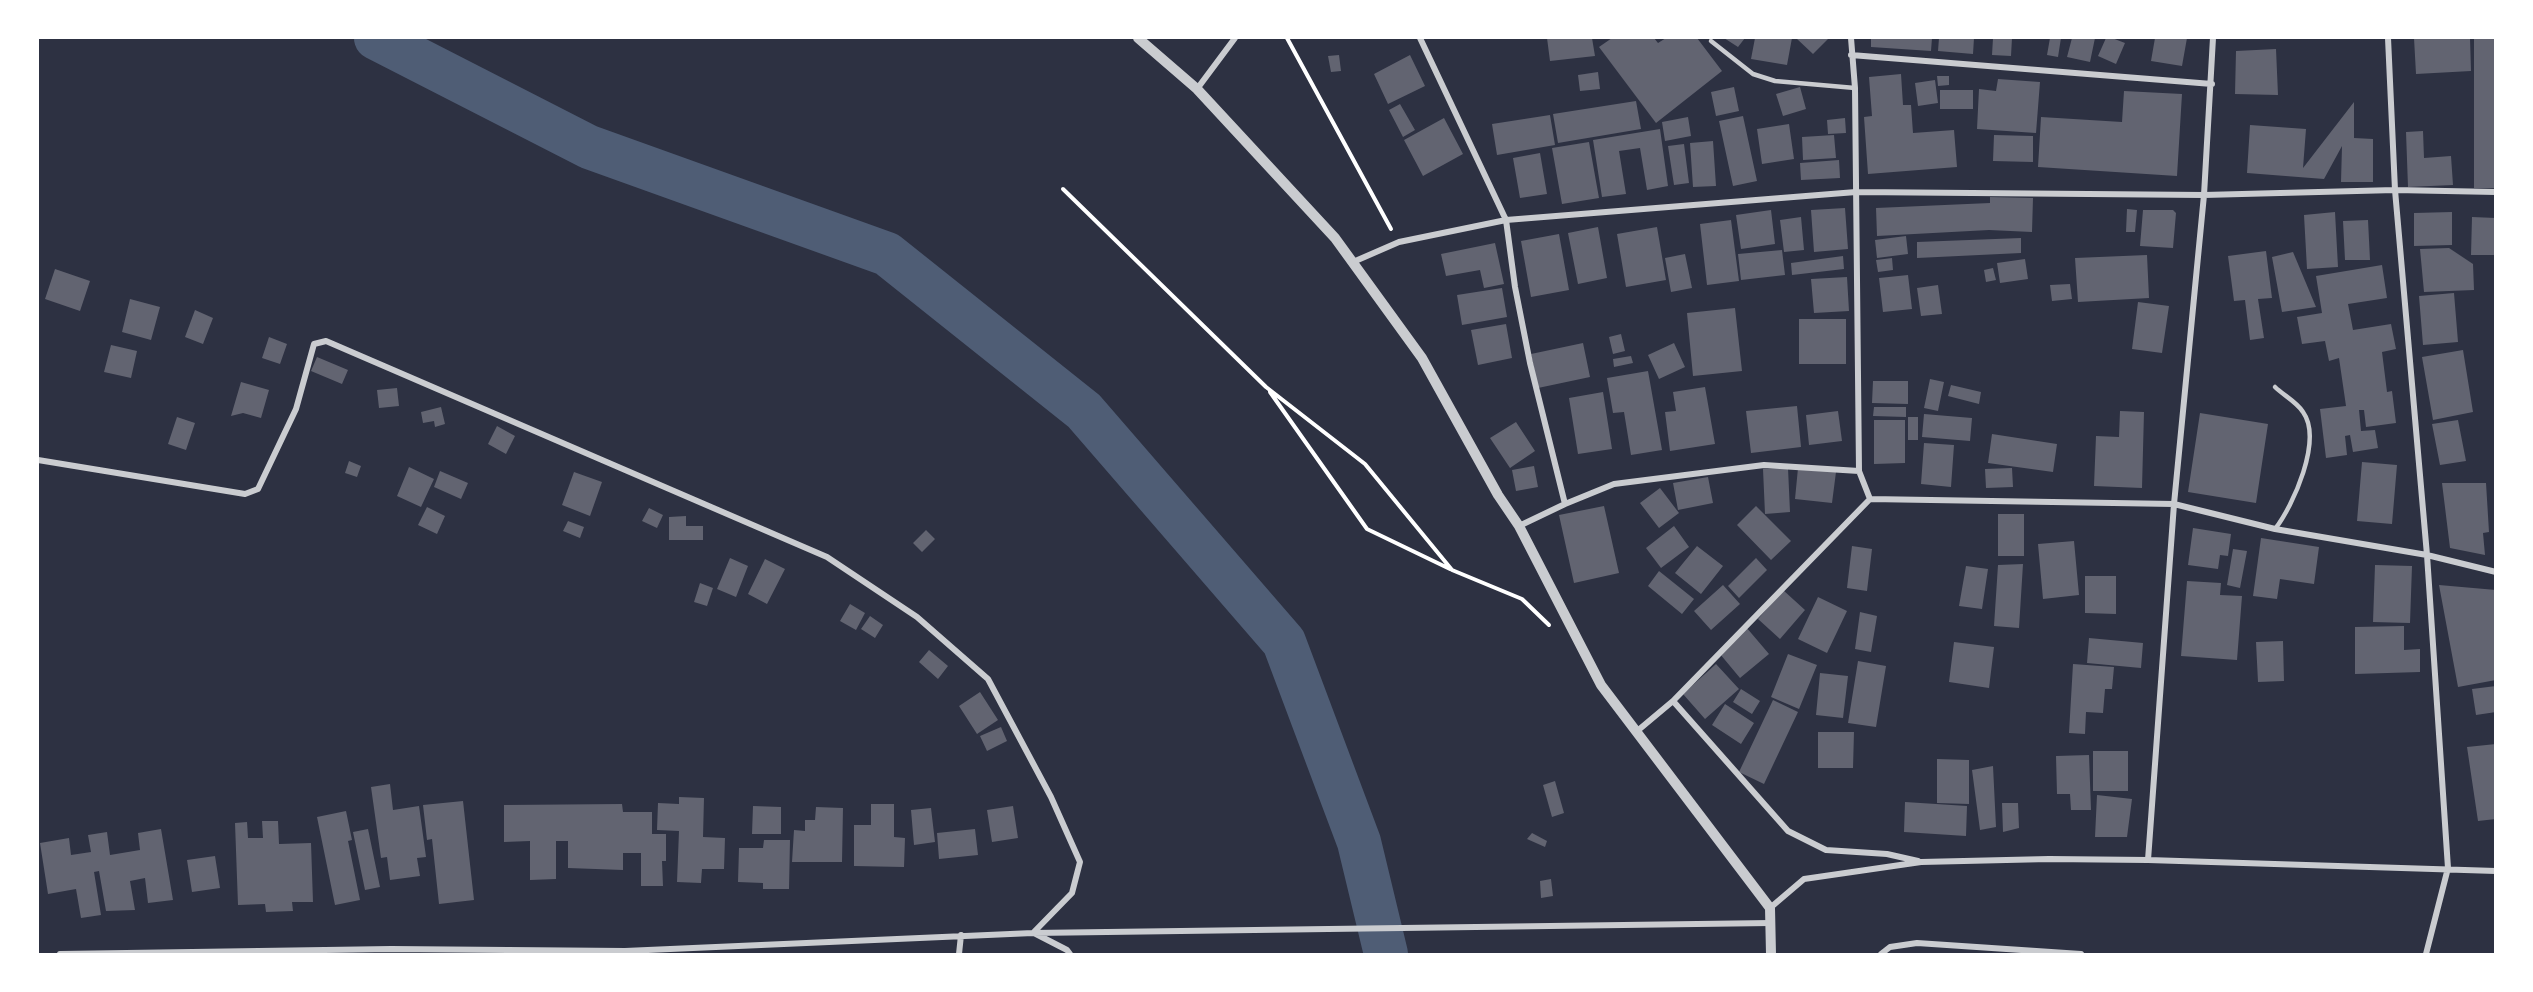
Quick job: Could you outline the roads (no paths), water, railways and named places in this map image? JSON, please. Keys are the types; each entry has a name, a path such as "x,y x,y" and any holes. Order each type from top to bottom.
{"street":[{"path":"1138,38 1197,89 1335,238 1422,358 1498,495 1519,526 1601,685 1770,908 1771,954"},
{"path":"1197,89 1235,38"},
{"path":"1420,38 1506,220 1515,287 1530,363 1565,504"},
{"path":"1851,38 1855,88 1859,471 1870,499"},
{"path":"2148,860 2174,504 2204,195 2213,38"},
{"path":"2388,38 2395,190 2427,555 2448,868 2426,954"},
{"path":"1851,55 2212,84"},
{"path":"1353,262 1399,242 1506,220 1856,192 2204,195 2395,190 2496,192"},
{"path":"38,460 245,494 258,489 296,409 314,344 326,341 826,557 917,617 988,679 1052,797 1080,862 1072,893 1033,933"},
{"path":"1519,526 1614,484 1764,465 1859,471"},
{"path":"1635,732 1673,701 1870,499 2174,504 2275,529 2427,555 2496,572"},
{"path":"1673,701 1788,831 1826,850 1887,854 1921,862"},
{"path":"1770,908 1804,879 1921,862 2049,859 2148,860 2496,871"},
{"path":"60,954 625,952 961,935 1106,931 1771,923"},
{"path":"1033,933 1067,950 1070,954"},
{"path":"958,954 961,935"},
{"path":"1881,954 1890,947 1917,943 2081,954"}],"lane":[{"path":"1712,41 1753,74 1775,81 1855,88"},
{"path":"2275,387 2304,412 2309,427 2309,442 2301,483 2285,517 2275,529"}],"waterway":[{"path":"376,38 589,147 887,254 1084,411 1284,642 1359,842 1386,954"}]}
